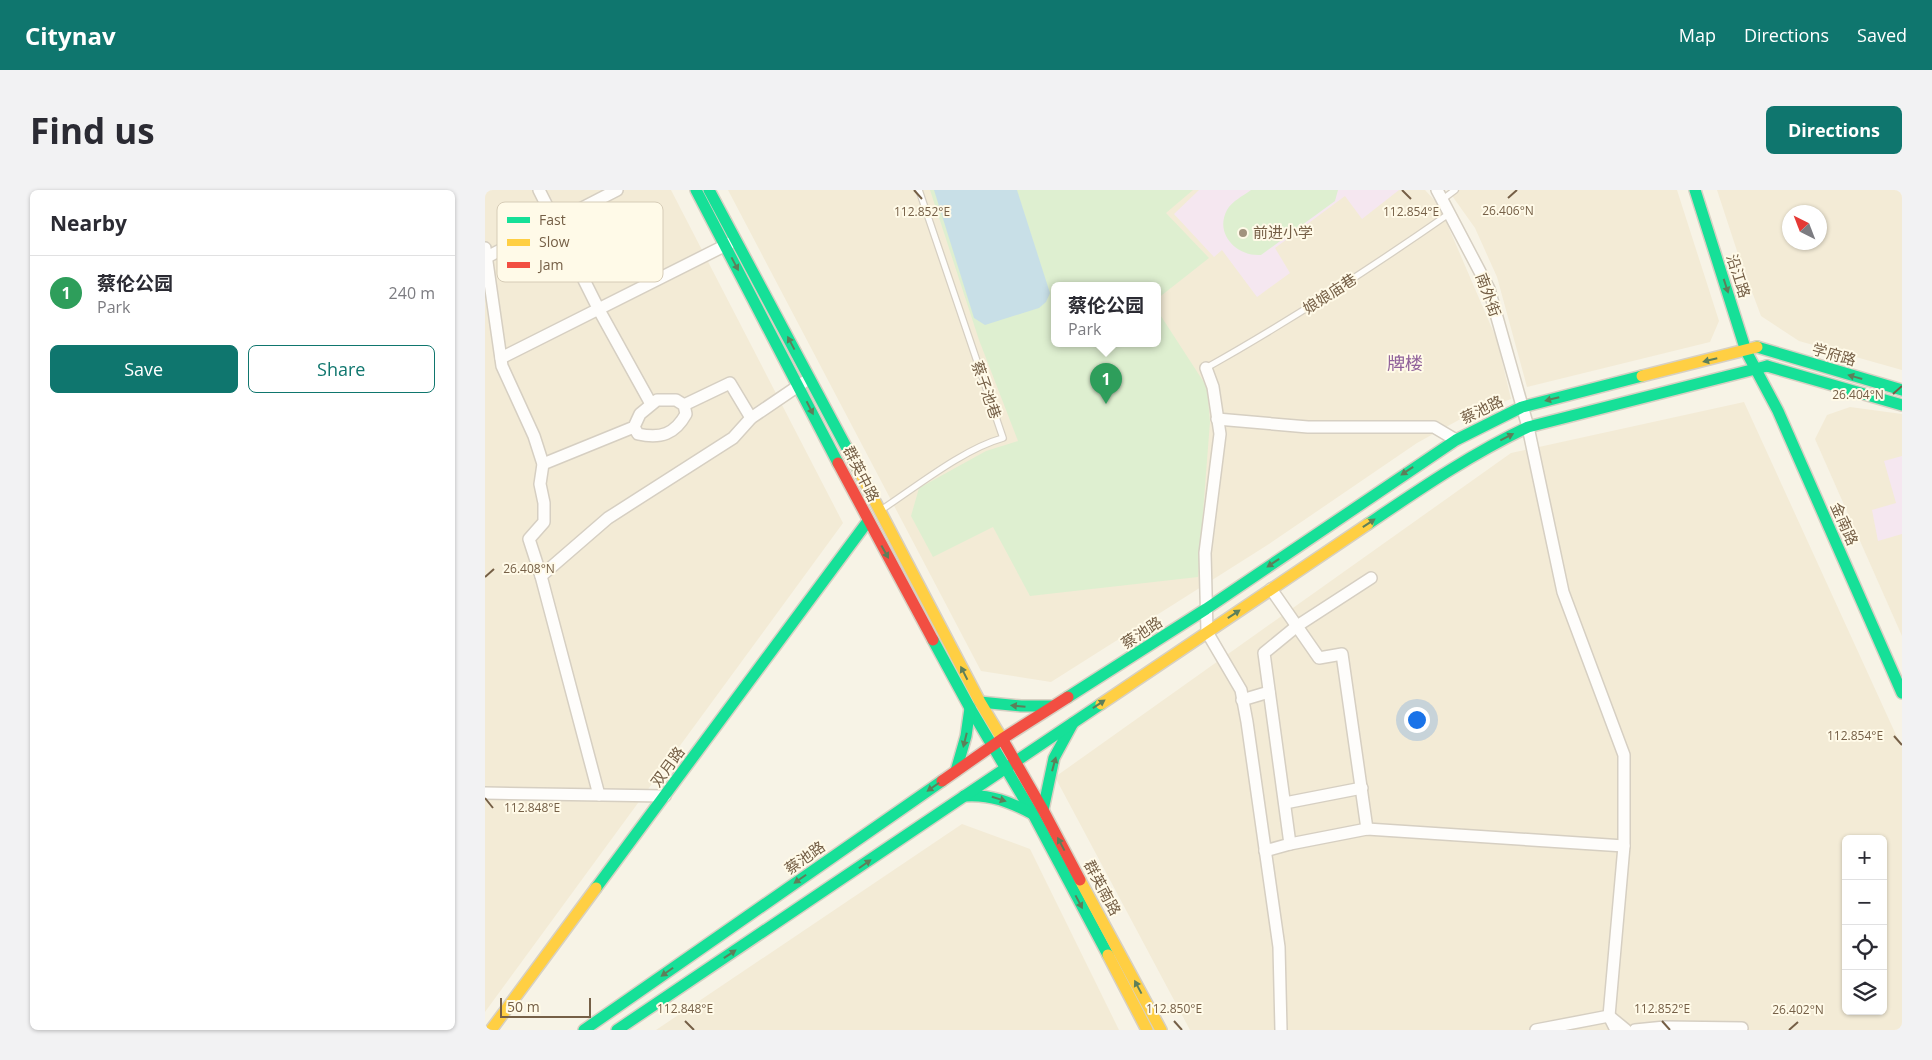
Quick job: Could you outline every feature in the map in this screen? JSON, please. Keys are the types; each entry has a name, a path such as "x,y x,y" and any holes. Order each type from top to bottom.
{"street":[{"path":"539,190 545,202"},
{"path":"594,202 617,190"},
{"name":"群英中路","path":"696,190 868,521 1010,764"},
{"name":"群英中路","path":"709,190 881,511 975,705"},
{"name":"沿江路","path":"1695,190 1752,349 1762,368"},
{"name":"沿江路","path":"1703,190 1752,349"},
{"name":"南外街","path":"1440,195 1489,289 1528,427 1563,592 1624,755 1625,846 1609,1016"},
{"path":"663,277 736,241"},
{"path":"486,252 503,366 534,436 543,464 540,484 544,503 544,522 529,539 541,576 599,795"},
{"path":"585,282 651,404"},
{"path":"501,358 653,282"},
{"name":"学府路","path":"1752,349 1902,390"},
{"name":"蔡池路","path":"584,1030 998,742 1206,609 1455,440 1522,407 1752,349"},
{"path":"1206,368 1213,387 1220,434 1205,553 1207,632 1241,690 1243,700 1279,946 1281,1030"},
{"path":"617,1030 1459,463 1494,443 1528,427 1762,368"},
{"name":"学府路","path":"1762,368 1902,405"},
{"name":"金南路","path":"1762,368 1902,680"},
{"name":"金南路","path":"1762,368 1778,411 1902,692"},
{"path":"541,576 608,518 733,438 751,418 810,379"},
{"path":"684,404 730,383 751,418"},
{"path":"543,464 634,427 640,414 657,400 676,400 684,404 687,414 680,425 666,434 651,437 639,434 634,427"},
{"path":"1217,419 1308,427 1435,427 1455,440"},
{"name":"双月路","path":"491,1030 868,521"},
{"path":"1291,844 1264,653 1297,626 1371,578"},
{"path":"1271,589 1319,658 1342,654 1367,829"},
{"path":"1243,700 1269,692"},
{"path":"956,771 975,705 1055,706"},
{"path":"962,797 983,794 1001,798 1038,812 1054,758 1074,721"},
{"name":"群英南路","path":"1010,764 1161,1030"},
{"path":"1285,803 1362,788"},
{"path":"485,793 665,796"},
{"name":"群英南路","path":"1038,812 1147,1030"},
{"path":"1265,851 1367,829 1625,846"},
{"path":"1536,1030 1609,1016"},
{"path":"1609,1016 1616,1030"},
{"path":"1609,1016 1626,1030"},
{"path":"1635,1030 1665,1027 1742,1028"}],"lane":[{"name":"蔡子池巷","path":"868,521 972,451 1003,438 919,190"},
{"path":"1440,195 1455,190"},
{"name":"娘娘庙巷","path":"1206,368 1260,338 1322,299 1450,213"}],"shaded area":[{"path":"485,190 671,190 843,523 485,1012"},
{"path":"728,190 1425,190 1439,205 1497,340 1511,399 1466,416 1417,443 1269,544 1051,682 981,671"},
{"name":"前进小学","path":"1199,190 1399,190 1362,219 1345,196 1275,248 1290,273 1257,297 1222,250 1214,257 1174,214"},
{"path":"1448,190 1677,190 1719,321 1710,342 1527,387 1497,277 1475,228"},
{"path":"1717,190 1902,190 1902,370 1799,341 1761,316"},
{"path":"1744,402 1902,748 1902,1030 1190,1030 1055,777 1511,453"},
{"path":"1850,407 1902,414 1902,636 1815,439 1827,415"},
{"path":"1902,456 1902,534 1878,541 1872,510 1896,503 1884,461"},
{"path":"962,824 1030,849 1119,1030 656,1030"}],"green space":[{"path":"930,190 1193,190 1166,213 1209,258 1161,296 1161,282 1051,282 1051,347 1161,347 1161,316 1207,387 1210,422 1198,577 1030,596 993,527 933,557 911,516 919,488 986,451 1018,441 979,340"},
{"path":"1251,190 1338,190 1335,201 1261,255 1252,255 1236,248 1230,242 1223,227 1229,207"}],"water":[{"path":"934,190 1017,190 1050,293 1046,302 1039,308 985,325 974,318"}],"traffic: fast":[{"path":"696,190 838,463"},
{"path":"709,190 858,469"},
{"path":"1695,190 1746,351 1778,411 1902,693"},
{"path":"1757,347 1902,390"},
{"path":"1767,366 1902,405"},
{"path":"1368,524 1466,460 1528,427 1767,366"},
{"path":"1068,697 1206,609 1456,440 1522,407 1642,376"},
{"path":"596,888 868,521"},
{"path":"933,640 970,708 1033,814 1108,955"},
{"path":"980,702 1021,706 1053,706"},
{"path":"617,1030 1101,704"},
{"path":"956,771 966,736 970,708"},
{"path":"1043,810 1054,758 1073,723"},
{"path":"584,1030 942,781"},
{"path":"964,796 983,796 1000,800 1033,814"}],"traffic: slow":[{"path":"1642,376 1757,347"},
{"path":"858,469 980,702 1004,742"},
{"path":"1101,704 1368,524"},
{"path":"1080,880 1161,1030"},
{"path":"491,1030 596,888"},
{"path":"1108,955 1147,1030"}],"traffic: jam":[{"path":"838,463 933,640"},
{"path":"942,781 1002,739 1068,697"},
{"path":"1004,742 1080,880"}],"place":[{"name":"前进小学","path":"1243,233"},
{"name":"蔡伦公园","path":"1106,404"}],"district":[{"name":"牌楼","path":"1405,364"}]}
